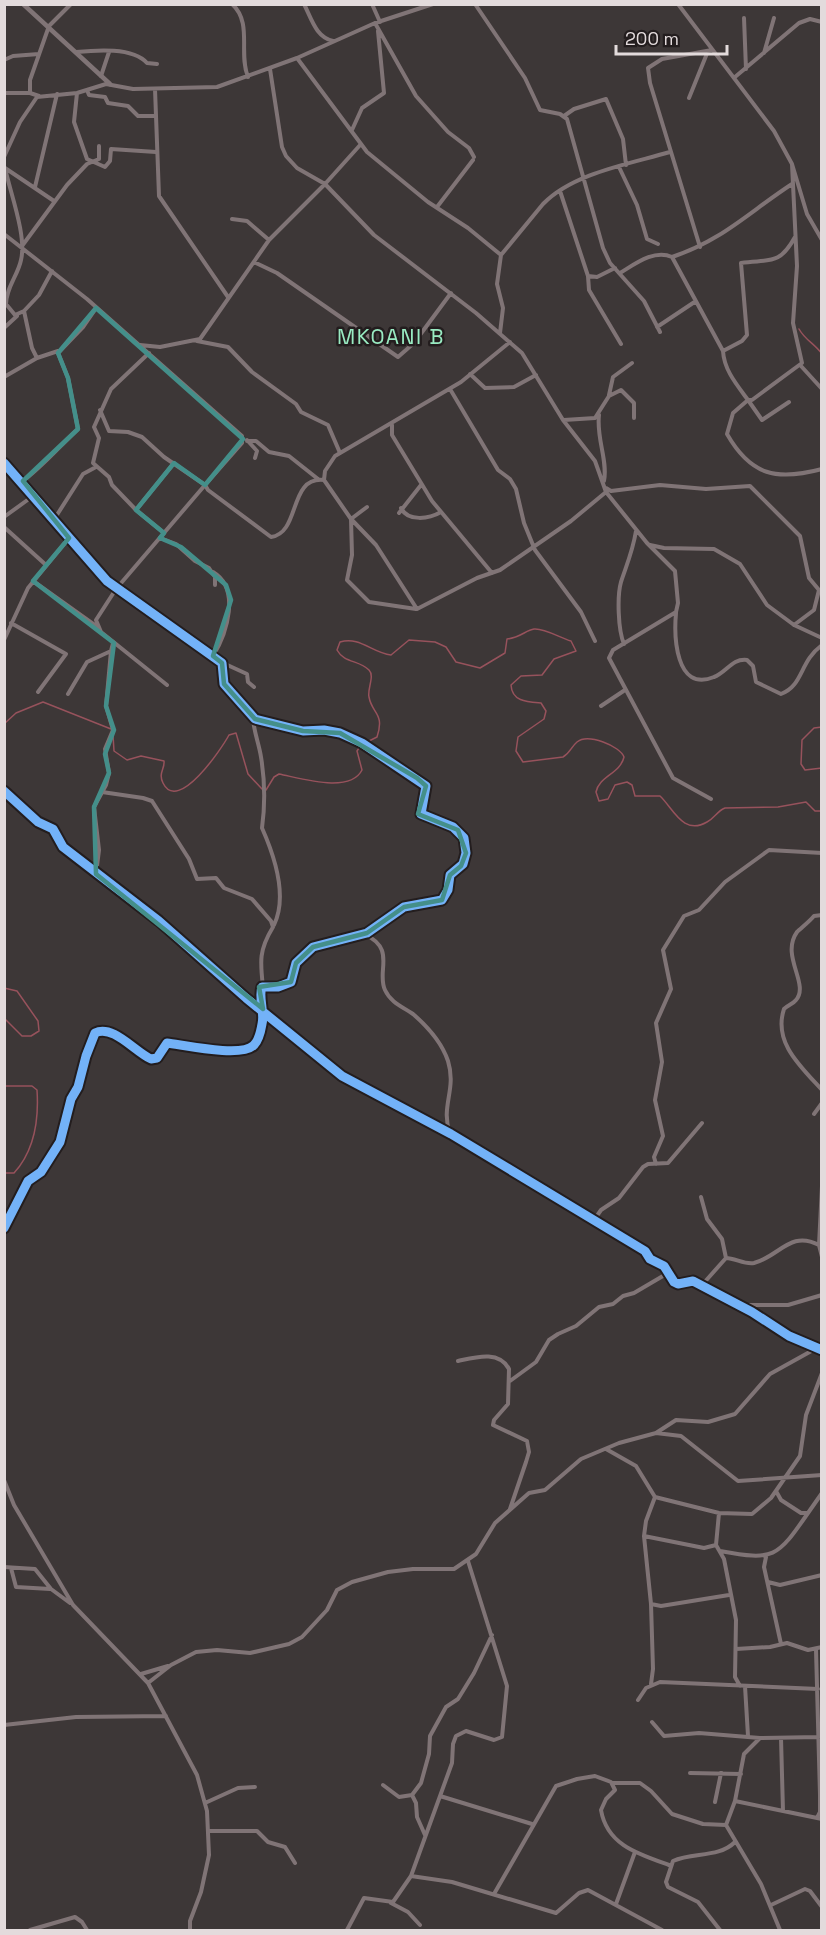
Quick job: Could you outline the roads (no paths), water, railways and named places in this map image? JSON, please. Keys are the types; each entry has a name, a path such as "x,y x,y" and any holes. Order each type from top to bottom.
{"street":[{"path":"23,4 110,84"},
{"path":"30,93 30,80 49,26 71,4"},
{"path":"232,4 243,18 244,62 248,77"},
{"path":"304,4 318,32 325,39 333,41"},
{"path":"352,130 362,108 384,93 378,29 372,4"},
{"path":"4,93 30,93 40,96 77,93 110,84 129,88 155,89 217,87 270,69 377,22 433,4"},
{"path":"475,4 525,78 540,110 564,116 571,127 603,248 615,268 640,295 660,332"},
{"path":"678,4 710,50 735,77 762,112 792,164 807,214 822,240"},
{"path":"744,18 746,70"},
{"path":"764,54 774,18"},
{"path":"735,77 804,20 822,22"},
{"path":"378,29 416,96 448,132 469,148 474,158 437,207"},
{"path":"689,98 710,50"},
{"path":"699,248 669,152 648,68 662,58 710,50"},
{"path":"76,52 132,53 142,57 147,63 156,64"},
{"path":"101,76 110,52"},
{"path":"4,60 13,56 40,54"},
{"path":"297,58 338,116 352,130 372,157 501,255"},
{"path":"270,69 282,147 286,156 304,173 325,184 374,236 451,293 510,342 536,375 562,420 595,461 606,490 646,543 675,571 678,603 676,651 684,669 698,678 717,676 743,659 752,663 756,682 773,692 784,693 794,686 806,659 822,645"},
{"path":"155,89 159,196 228,297"},
{"path":"87,90 89,94 105,97 108,103 128,106 138,116 156,116"},
{"path":"77,93 74,122 85,157 102,167 108,166 110,151 114,149 157,152"},
{"path":"35,187 57,94"},
{"path":"4,157 30,105 40,96"},
{"path":"564,116 574,109 606,99 623,139 626,165"},
{"path":"197,341 213,323 228,297 268,240 325,184 361,144"},
{"path":"22,246 54,201 87,164 99,159 99,146"},
{"path":"500,334 502,308 497,284 501,255 543,204 560,191 584,178 669,152"},
{"path":"792,164 796,295 793,322 801,366 822,389"},
{"path":"5,167 54,201"},
{"path":"5,167 14,200 22,246 21,260 6,301 8,307 17,315"},
{"path":"619,167 637,205 647,239 658,244"},
{"path":"672,257 699,248 730,231 792,184"},
{"path":"560,191 588,276 589,290 621,344"},
{"path":"232,219 247,221 268,240"},
{"path":"4,234 22,246 149,353 257,451 255,458"},
{"path":"723,351 742,341 747,334 741,263 778,259 787,252 795,237"},
{"path":"620,273 653,255 665,254 672,257 723,351 727,368 762,420 789,402"},
{"path":"254,262 278,273 398,357 414,343 451,293"},
{"path":"588,276 597,277 615,268"},
{"path":"4,328 39,295 52,271"},
{"path":"657,327 696,301"},
{"path":"4,377 37,358 58,351 83,327 96,308"},
{"path":"24,311 30,340 37,358"},
{"path":"139,345 160,347 197,341 228,348 252,372 296,404 301,412 328,425 340,453"},
{"path":"324,480 330,463 340,453 450,389 510,342"},
{"path":"22,481 42,466 50,454 78,429 68,378 58,351"},
{"path":"149,353 111,389 94,427 99,438 93,457 96,467 109,477 112,485 136,510 164,532"},
{"path":"604,482 605,469 598,435 600,413 609,396 613,377 632,363"},
{"path":"801,366 748,400 733,413 727,431 731,442 747,461 778,476 795,476 822,469"},
{"path":"470,374 486,388 520,386 536,375"},
{"path":"450,389 498,470 507,476 516,489 524,523 534,546 581,612 595,641"},
{"path":"609,396 616,391 624,392 634,403 634,418"},
{"path":"100,410 109,431 131,432 142,437 205,485 211,493 271,537 279,535 286,529 304,489 318,479"},
{"path":"562,420 591,419 600,413"},
{"path":"392,424 392,435 421,485 492,574"},
{"path":"245,440 256,441 268,452 289,456 318,479 324,480 351,519 371,538 417,609"},
{"path":"96,626 96,618 116,589 245,440"},
{"path":"136,510 174,463"},
{"path":"5,464 116,589 222,663 246,674 249,684 254,687"},
{"path":"55,518 83,474 96,467"},
{"path":"421,485 400,511 413,518 431,517 441,512"},
{"path":"606,490 660,485 705,489 736,485 753,488 788,526 800,534 809,578 819,590 814,610 794,625"},
{"path":"351,519 352,563 345,577 350,585 369,602 417,609 477,578 492,574 571,521 606,490"},
{"path":"4,517 33,496"},
{"path":"351,519 367,507"},
{"path":"4,527 46,566"},
{"path":"624,644 621,634 620,586 630,561 636,530"},
{"path":"4,640 33,581 69,538"},
{"path":"160,538 181,547 226,585 227,594 231,599 225,632 213,656"},
{"path":"646,543 664,548 714,549 740,564 765,604 794,625 822,638"},
{"path":"213,572 215,585"},
{"path":"33,581 96,626 167,685"},
{"path":"676,612 613,650 609,658 672,778 711,799"},
{"path":"11,623 66,654 38,692"},
{"path":"96,874 99,850 94,807 109,772 105,749 113,730 106,706 113,642"},
{"path":"68,694 87,662 111,651"},
{"path":"4,1228 28,1181 41,1172 60,1142 71,1099 78,1087 95,1033 101,1030 111,1032 152,1059 157,1058 167,1043 189,1048 245,1050 256,1043 262,1025 263,1009 261,952 274,925 278,907 278,880 270,845 262,828 266,817 262,806 265,791 253,718 224,684 222,663"},
{"path":"601,706 625,690"},
{"path":"253,718 303,731 324,730 340,733 362,743 423,783 426,789 421,814 453,827 464,838 466,853 463,864 450,875 448,890 442,900 401,908 364,934 313,947 296,963 291,982 278,987 263,987"},
{"path":"4,791 42,825 53,829 63,847 159,921 246,998 263,1009 342,1076 451,1134 645,1251 678,1284 690,1280 702,1285 789,1336 822,1350"},
{"path":"102,792 152,801 189,859 197,879 216,878 224,888 249,897 274,925"},
{"path":"656,1164 654,1157 663,1136 655,1100 662,1062 656,1023 665,1007 672,983 663,955 664,945 684,916 699,910 725,882 769,850 822,852"},
{"path":"822,915 814,916 798,931 793,942 791,962 798,973 798,994 796,1000 784,1009 780,1030 785,1044 822,1090"},
{"path":"364,934 374,939 383,955 384,988 387,994 399,1008 414,1015 439,1039 446,1054 452,1087 445,1115 451,1134"},
{"path":"814,1114 822,1103"},
{"path":"594,1220 601,1210 619,1198 643,1167 668,1163 702,1123"},
{"path":"822,1186 819,1191 822,1257"},
{"path":"701,1197 707,1220 722,1239 726,1258"},
{"path":"702,1285 726,1258 737,1258 750,1264 768,1258 796,1240 803,1239 820,1243"},
{"path":"510,1381 536,1362 549,1340 576,1326 598,1307 613,1304 623,1296 634,1293 668,1274"},
{"path":"739,1305 788,1305 822,1295"},
{"path":"148,1683 185,1656 206,1650 250,1653 289,1644 302,1636 327,1610 337,1590 352,1582 382,1572 454,1569 468,1561 495,1523 510,1510 530,1493 545,1490 582,1460 606,1448 656,1433 676,1420 708,1422 735,1414 770,1374 816,1349"},
{"path":"458,1361 487,1356 498,1358 509,1369 508,1404 493,1425 527,1441 529,1452 510,1510"},
{"path":"606,1448 636,1466 655,1497 719,1513 752,1514 771,1498 800,1456 808,1405 822,1373"},
{"path":"656,1433 681,1436 738,1481 822,1475"},
{"path":"4,1480 14,1505 73,1605"},
{"path":"776,1491 779,1498 799,1513 808,1513"},
{"path":"719,1551 751,1557 767,1556 783,1546 822,1493"},
{"path":"638,1700 651,1684 653,1669 651,1604 644,1536 655,1497"},
{"path":"771,1498 779,1498"},
{"path":"719,1513 716,1545 724,1559 729,1595 737,1623 735,1677 728,1685"},
{"path":"644,1536 704,1548 716,1545"},
{"path":"767,1556 764,1564 781,1644"},
{"path":"391,1903 395,1901 411,1876 452,1763 456,1736 466,1731 495,1740 502,1737 508,1691 468,1561"},
{"path":"4,1567 35,1569 51,1589 73,1605 141,1674 166,1716 196,1775 205,1803 208,1864 190,1921 190,1930"},
{"path":"11,1568 16,1587 51,1589"},
{"path":"768,1582 777,1586 822,1575"},
{"path":"651,1604 661,1606 729,1595"},
{"path":"384,1785 397,1797 412,1795 421,1783 429,1754 430,1736 446,1707 458,1699 469,1682 492,1634"},
{"path":"736,1649 791,1643 816,1650 822,1647"},
{"path":"735,1801 820,1816 819,1737 821,1719 816,1650"},
{"path":"141,1674 171,1665"},
{"path":"735,1677 743,1686 748,1736"},
{"path":"651,1684 674,1682 818,1689"},
{"path":"4,1725 28,1725 76,1717 166,1716"},
{"path":"652,1722 664,1736 699,1733 760,1738 819,1737"},
{"path":"760,1738 744,1754 735,1801 726,1825 771,1905 780,1930"},
{"path":"781,1738 783,1811"},
{"path":"690,1773 741,1774"},
{"path":"715,1802 722,1773"},
{"path":"494,1894 532,1824 560,1784 595,1776 612,1783 640,1783 651,1791 672,1814 703,1824 726,1825"},
{"path":"612,1783 615,1790 602,1804 602,1817 611,1838 635,1852 669,1865 688,1855 722,1852 735,1842"},
{"path":"205,1803 234,1789 255,1787"},
{"path":"412,1795 424,1835"},
{"path":"440,1797 532,1824"},
{"path":"208,1831 257,1831 268,1842 285,1847 295,1863"},
{"path":"616,1904 635,1852"},
{"path":"669,1865 666,1882 668,1887 698,1902 720,1930"},
{"path":"411,1876 452,1882 556,1913 585,1890 616,1904 662,1930"},
{"path":"771,1905 805,1888 822,1907"},
{"path":"347,1930 364,1898 391,1903 408,1911 420,1925"},
{"path":"30,1930 75,1917 87,1930"}],"waterway":[{"path":"799,329 822,354"},
{"path":"365,743 377,737 380,723 369,697 371,673 361,664 340,654 337,650 340,642 354,641 391,655 409,640 435,642 446,647 456,662 480,668 505,653 507,639 538,629 571,641 576,651 554,659 542,675 521,676 511,685 514,695 518,698 541,703 546,711 544,719 518,737 516,751 523,762 563,757 577,742 582,740 603,742 617,749 624,757 622,763 598,787 596,792 599,801 608,799 615,785 627,782 632,785 635,796 660,796 679,819 691,826 707,822 725,808 778,807 806,802 815,811 822,811"},
{"path":"4,724 16,713 43,702 111,729"},
{"path":"822,727 814,728 802,740 801,764 805,770 822,768"},
{"path":"113,735 114,751 127,760 141,756 164,761 161,776 163,783 170,790 179,790 199,776 229,735 236,733 248,774 262,789"},
{"path":"266,790 274,777 279,774 311,781 336,783 356,777 362,770 357,751 361,745"},
{"path":"4,988 17,991 38,1021 39,1031 31,1036 22,1036 4,1018"},
{"path":"4,1086 32,1086 37,1090 36,1124 31,1145 14,1173 4,1173"}],"district":[{"name":"MKOANI B","path":"391,336"}]}
